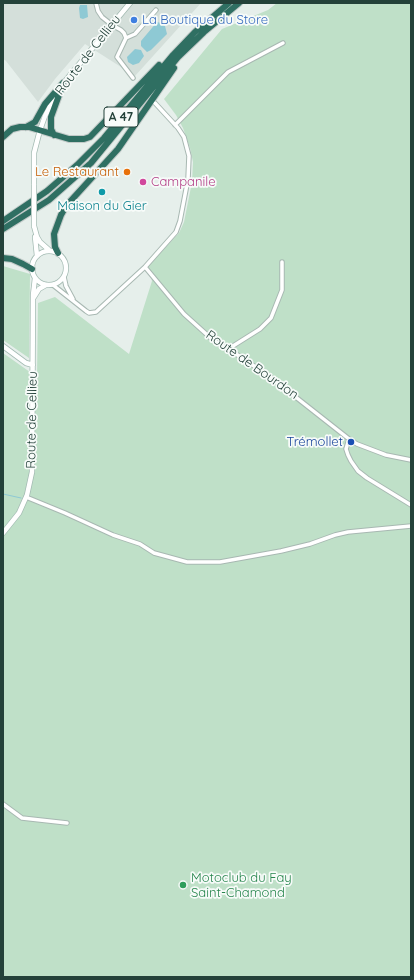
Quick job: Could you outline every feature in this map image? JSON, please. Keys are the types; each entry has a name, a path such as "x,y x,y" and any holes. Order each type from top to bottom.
{"highway":[{"name":"A 47","path":"3,220 47,191 82,160 104,138 195,32 229,3"},
{"name":"A 47","path":"3,229 49,200 91,163 108,144 175,56 238,3"},
{"path":"3,137 12,129 26,127 69,139 78,140 90,137 166,58 175,56 174,67 118,149 66,206 58,220 54,234 55,247 58,253"},
{"path":"54,135 51,117 63,83"},
{"path":"26,127 35,122 45,104 63,83"},
{"path":"3,258 23,264 32,269"}],"main road":[{"name":"Route de Cellieu","path":"37,256 34,226 34,153 45,116 63,83 130,3"},
{"name":"Route de Cellieu","path":"34,226 40,242 50,251"},
{"path":"33,299 39,289 46,285 53,284 64,277 66,263 62,256 58,253 50,251 45,251 37,256 32,264 35,278 46,285"},
{"name":"Route de Cellieu","path":"3,533 19,513 26,497 32,472 33,299 35,278"},
{"path":"3,346 26,363 33,366"}],"street":[{"path":"96,3 98,11 102,16 112,25 121,30 126,38"},
{"path":"133,78 117,57 126,38 135,34 156,10"},
{"path":"175,125 228,72 283,43"},
{"path":"53,284 89,313 96,312 146,266 172,237 178,227 190,167 189,156 184,137 155,103"},
{"path":"230,350 260,329 271,318 282,290 282,262"},
{"name":"Route de Bourdon","path":"146,266 184,314 214,341 230,350 294,395 357,444 386,455 411,460"},
{"path":"64,277 69,292 76,303"},
{"path":"349,439 346,449 358,470 367,478 411,505"},
{"path":"26,497 113,535 140,544 154,553 187,562 220,562 281,551 348,532 411,526"},
{"path":"3,804 22,818 67,823"}],"shaded area":[{"path":"3,3 201,3 135,76 85,44 55,79 38,102 3,59"}],"green space":[{"path":"277,3 411,3 411,977 3,977 3,353 37,377 38,303 55,297 129,354 152,281 148,266 179,233 184,222 192,182 193,162 190,148 183,128 176,115 164,99 222,29 268,10"},
{"path":"3,266 30,274 29,358 3,340"}],"water":[{"path":"80,5 87,5 88,17 83,19 80,18"},
{"path":"157,22 165,26 167,34 147,52 141,46 141,41"},
{"path":"135,49 141,50 144,56 139,63 133,65 128,62 127,57"}],"waterway":[{"path":"3,494 21,498"}],"place":[{"name":"La Boutique du Store","path":"134,20"},
{"name":"Le Restaurant","path":"127,172"},
{"name":"Campanile","path":"143,182"},
{"name":"Maison du Gier","path":"102,192"},
{"name":"Trémollet","path":"351,442"},
{"name":"Motoclub du Fay Saint-Chamond","path":"183,885"}]}
